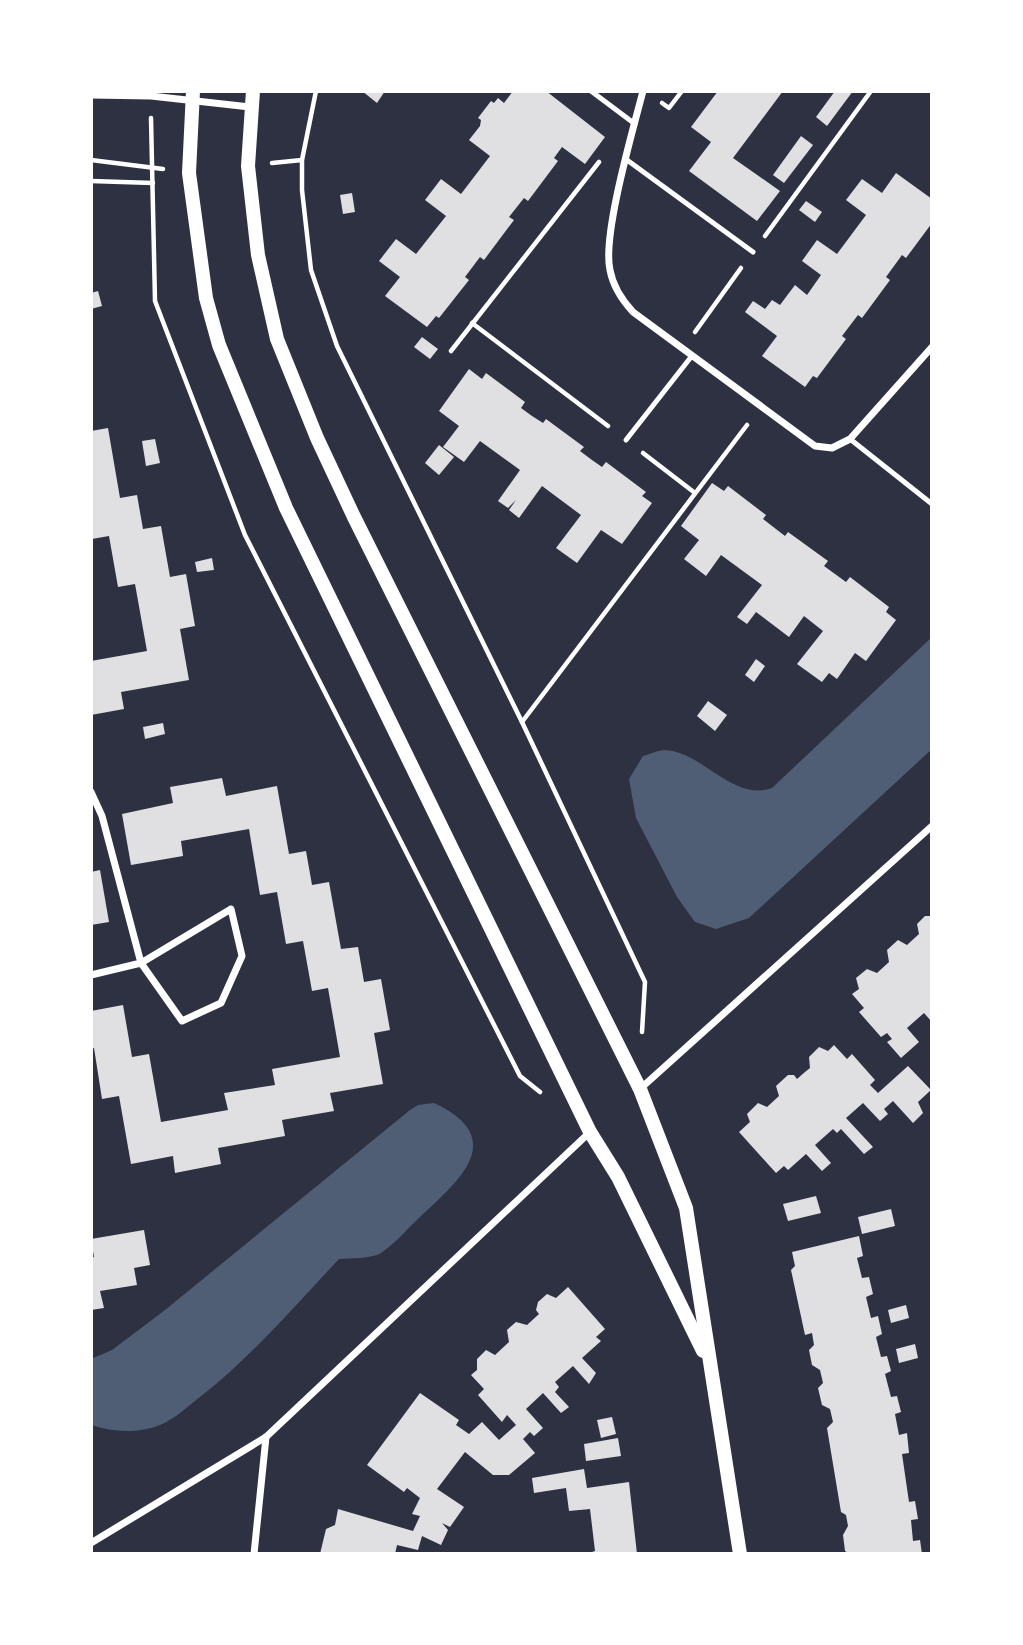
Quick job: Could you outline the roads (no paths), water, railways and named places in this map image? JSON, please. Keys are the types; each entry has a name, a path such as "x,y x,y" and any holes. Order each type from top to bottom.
{"main road":[{"path":"253,91 248,166 258,255 277,339 317,438 354,517 640,1089 686,1208 740,1554"},
{"path":"192,96 189,173 206,298 219,345 286,508 590,1132 618,1177 710,1364"}],"street":[{"path":"643,91 611,229 609,268 621,299 691,357 815,446 832,448 850,439 932,347"},
{"path":"91,95 192,96 250,107"},
{"path":"91,792 141,963 182,1021 221,1003 242,956 231,909 141,963 91,975"},
{"path":"640,1089 932,826"},
{"path":"91,1543 266,1437 590,1132"},
{"path":"254,1554 266,1437"}],"lane":[{"path":"591,91 635,124"},
{"path":"627,160 753,252"},
{"path":"626,440 691,357"},
{"path":"850,439 932,504"}],"water":[{"path":"932,637 932,749 749,918 716,929 695,922 677,897 636,818 629,779 643,756 663,750 679,753 744,788 772,788"},
{"path":"434,1103 457,1116 469,1130 473,1145 470,1159 450,1188 396,1241 377,1255 339,1259 237,1365 171,1419 152,1428 134,1431 91,1425 91,1359 112,1350 165,1310 410,1110 418,1105"}]}
